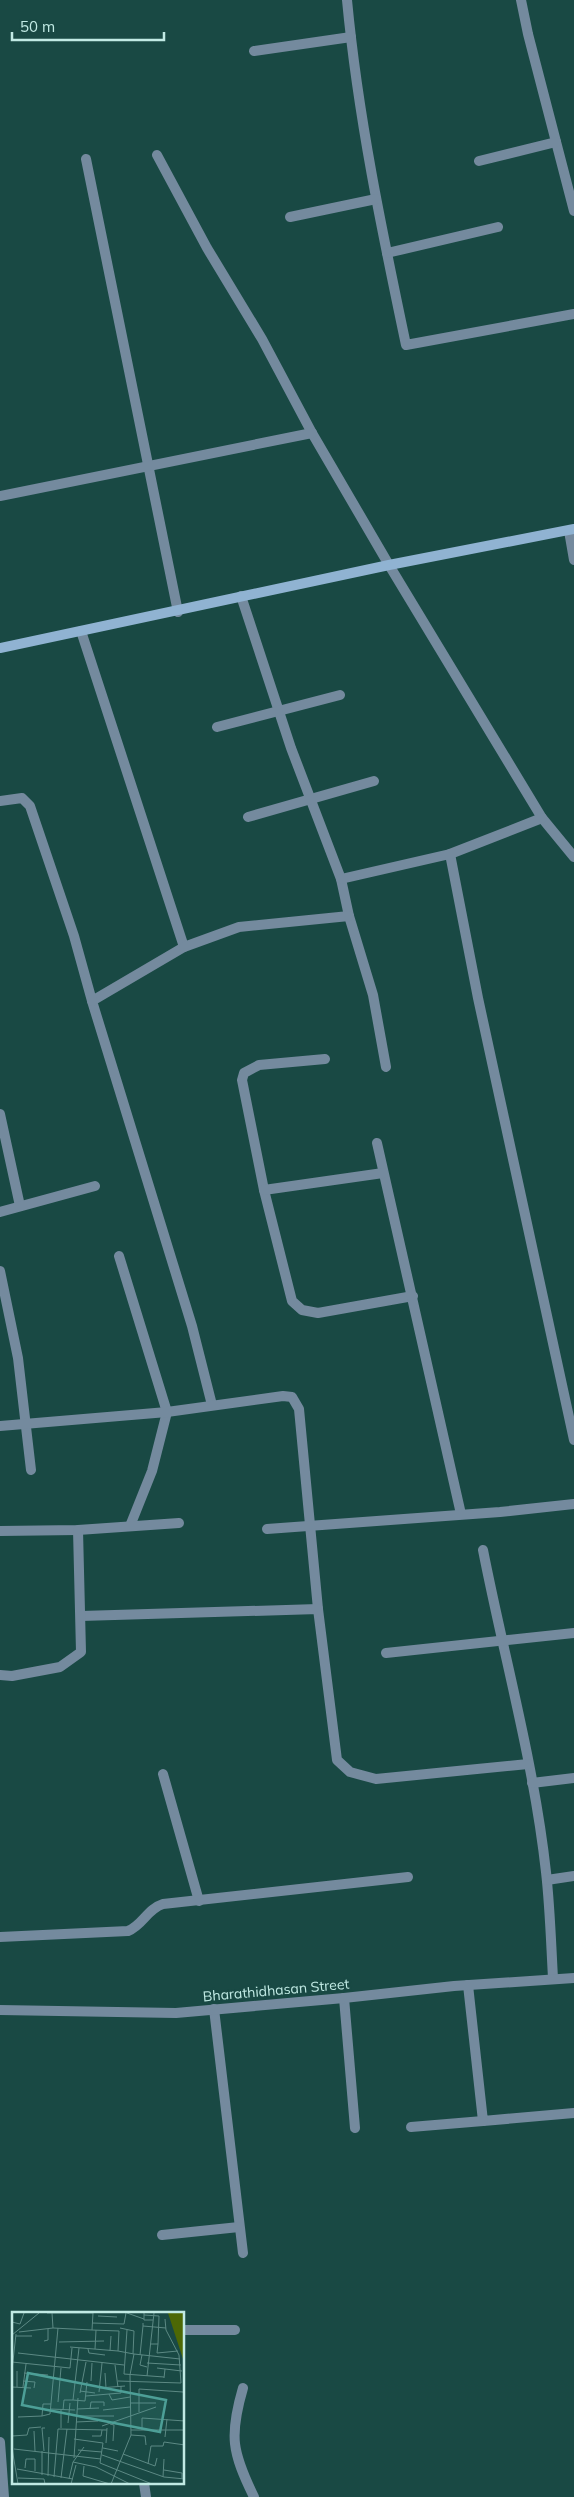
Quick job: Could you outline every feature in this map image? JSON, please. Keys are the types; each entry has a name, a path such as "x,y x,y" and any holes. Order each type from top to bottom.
{"street":[{"path":"347,0 350,37 376,199 406,345 574,314"},
{"path":"521,0 574,211"},
{"path":"254,51 350,37"},
{"path":"479,161 556,142"},
{"path":"157,156 207,248 262,339 312,433 389,565 542,818 574,858"},
{"path":"86,159 178,612"},
{"path":"290,217 376,199"},
{"path":"387,253 498,227"},
{"path":"0,494 150,467 312,433"},
{"path":"0,648 178,612 241,596 389,565 571,530 574,560"},
{"path":"241,596 279,711 341,879 349,916 373,995 386,1066"},
{"path":"81,631 184,946"},
{"path":"217,727 340,695"},
{"path":"248,817 374,782"},
{"path":"0,801 22,798 30,806 74,936 92,1001 192,1326 212,1405"},
{"path":"341,879 450,854 542,818"},
{"path":"450,854 478,998 574,1440"},
{"path":"92,1001 184,946 238,927 349,916"},
{"path":"325,1059 259,1065 244,1073 244,1094 264,1190 292,1301 296,1306 309,1313 318,1313 412,1296"},
{"path":"0,1114 20,1206"},
{"path":"377,1143 461,1514"},
{"path":"264,1190 383,1173"},
{"path":"0,1212 95,1186"},
{"path":"119,1256 167,1412 152,1471 130,1526"},
{"path":"0,1271 18,1358 31,1470"},
{"path":"0,1426 167,1412 283,1396 292,1398 299,1409 309,1526 337,1760 350,1772 376,1778 528,1764"},
{"path":"267,1529 574,1504"},
{"path":"0,1531 78,1530 179,1523"},
{"path":"0,1675 12,1676 60,1667 81,1652 78,1530"},
{"path":"483,1550 500,1640 516,1700 532,1783 547,1880 553,1978"},
{"path":"81,1616 318,1609"},
{"path":"386,1653 574,1633"},
{"path":"163,1774 199,1900"},
{"path":"532,1783 574,1778"},
{"path":"547,1880 574,1876"},
{"path":"0,1938 128,1931 136,1928 155,1906 408,1877"},
{"name":"Bharathidhasan Street","path":"0,2010 176,2013 468,1985 574,1978"},
{"path":"468,1985 483,2121"},
{"path":"344,1998 355,2128"},
{"path":"214,2009 243,2253"},
{"path":"411,2127 574,2113"},
{"path":"162,2235 239,2227"},
{"path":"185,2330 235,2330"},
{"path":"243,2388 233,2434 238,2465 254,2497"},
{"path":"0,2442 4,2497"},
{"path":"144,2484 146,2497"}]}
